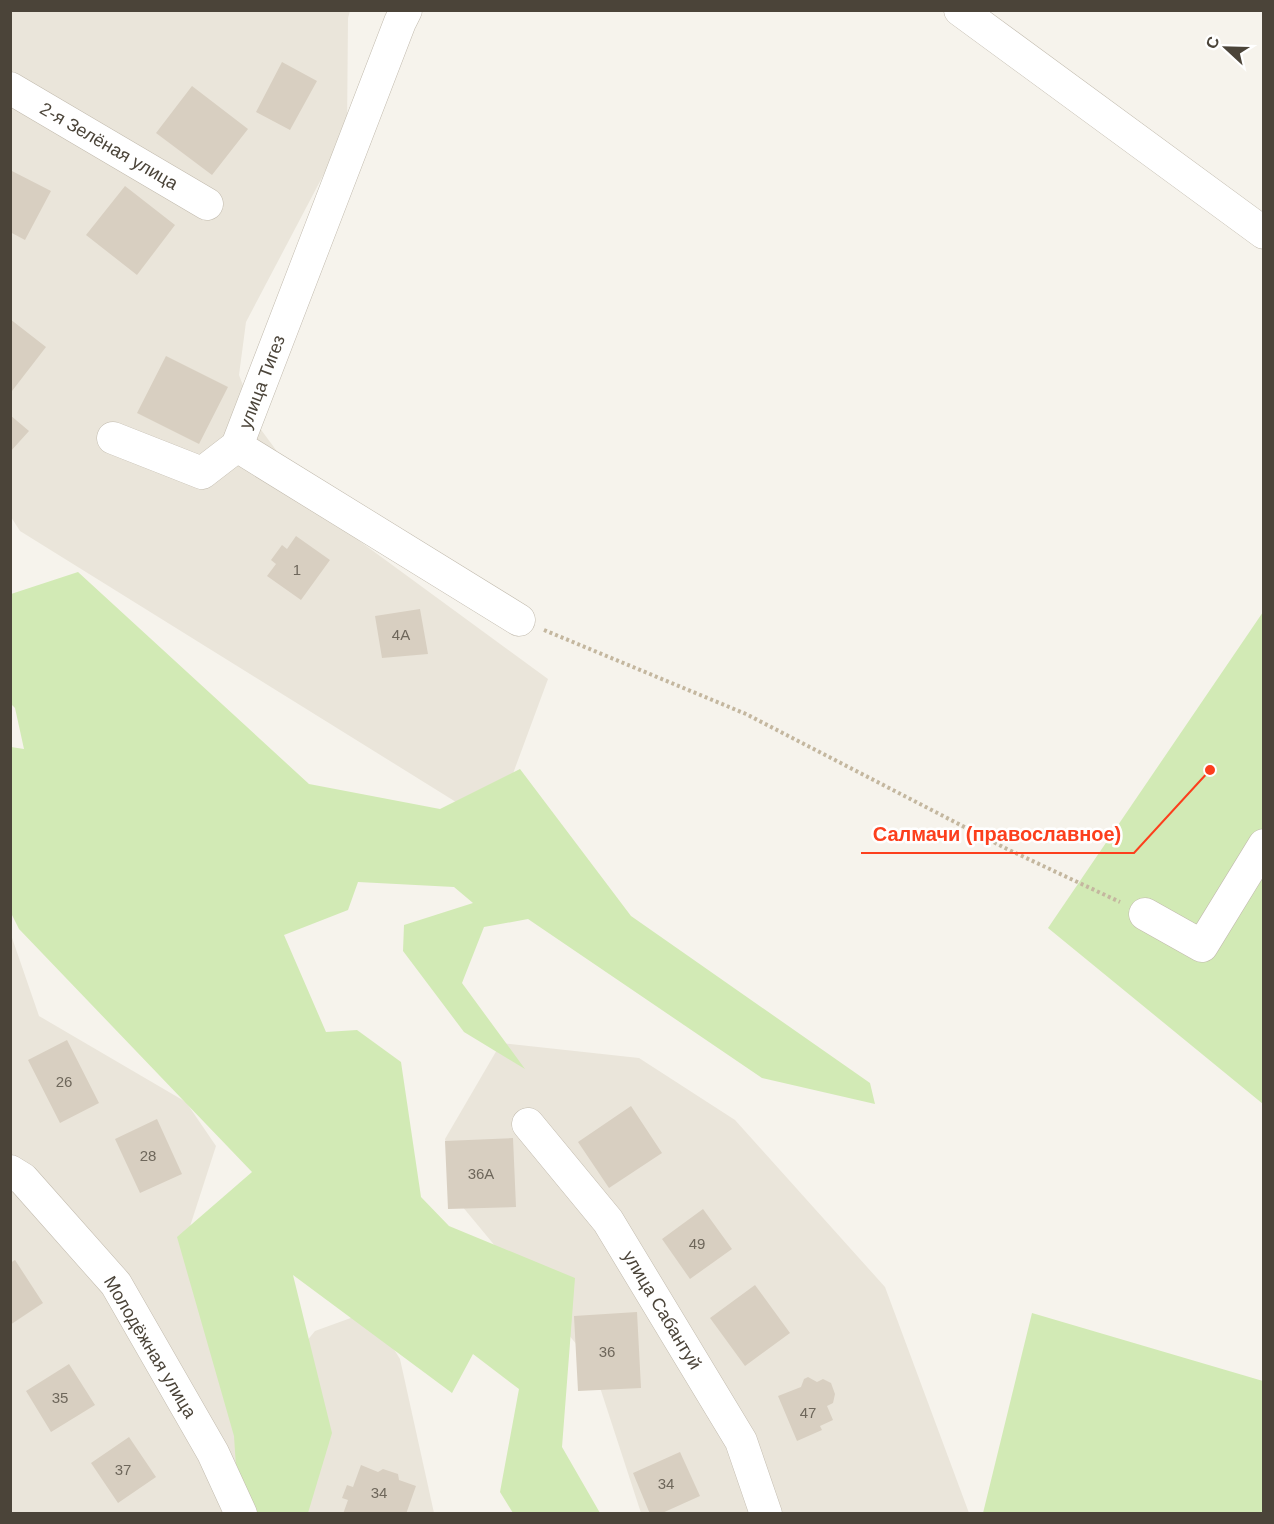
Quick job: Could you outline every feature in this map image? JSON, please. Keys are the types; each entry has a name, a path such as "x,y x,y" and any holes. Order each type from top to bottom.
{"street":[{"name":"улица Тигез","path":"406,10 237,446 519,620"},
{"path":"966,12 1263,233"},
{"name":"2-я Зелёная улица","path":"10,88 207,204"},
{"path":"113,438 202,473 237,446"},
{"path":"1145,914 1202,946 1263,845"},
{"name":"улица Сабантуй","path":"528,1124 614,1230 741,1440 766,1514"},
{"name":"Молодёжная улица","path":"10,1172 23,1179 116,1284 213,1453 241,1514"}],"path":[{"path":"519,620 746,714 1007,849 1145,914"}],"shaded area":[{"path":"10,11 350,11 348,18 347,130 246,322 239,375 259,427 324,515 548,679 511,779 464,807 20,531 11,517"},
{"path":"10,932 39,1016 186,1102 216,1146 183,1248 279,1375 315,1331 370,1311 400,1359 434,1513 11,1513"},
{"path":"501,1043 639,1058 735,1120 885,1287 969,1513 641,1513 592,1363 452,1194 445,1139"}],"green space":[{"path":"78,572 309,784 440,809 520,769 631,916 870,1083 875,1104 762,1078 528,919 484,927 462,983 525,1069 464,1032 403,951 404,925 473,903 454,887 358,882 348,910 284,935 326,1032 357,1030 401,1062 421,1197 449,1226 575,1278 562,1447 600,1513 513,1513 500,1492 519,1389 473,1354 452,1393 293,1275 332,1433 308,1513 239,1513 234,1436 177,1237 252,1172 19,929 11,913 11,747 24,749 15,708 11,704 11,594"},
{"path":"1263,612 1263,1104 1048,928"},
{"path":"1032,1313 1263,1381 1263,1513 983,1513"}],"building":[{"path":"282,62 317,81 290,130 256,112"},
{"path":"192,86 248,129 212,175 156,133"},
{"path":"10,170 51,191 25,240 10,232"},
{"path":"125,186 175,225 137,275 86,235"},
{"path":"10,319 46,347 12,391 10,390"},
{"path":"166,356 228,387 199,444 137,413"},
{"path":"10,415 29,431 10,452"},
{"path":"296,536 330,560 301,600 267,576 276,564 271,560 282,545 287,549"},
{"path":"420,609 428,654 382,658 375,616"},
{"path":"67,1040 99,1103 60,1123 28,1060"},
{"path":"631,1106 662,1153 609,1188 578,1142"},
{"path":"157,1119 182,1174 140,1193 115,1139"},
{"path":"513,1138 516,1207 448,1209 445,1141"},
{"path":"703,1209 732,1249 690,1279 662,1239"},
{"path":"15,1260 43,1303 10,1325 10,1263"},
{"path":"755,1285 790,1333 745,1366 710,1318"},
{"path":"637,1312 641,1388 578,1391 574,1316"},
{"path":"69,1364 95,1405 51,1432 26,1391"},
{"path":"808,1377 817,1382 823,1379 831,1383 835,1394 833,1403 827,1406 833,1420 820,1426 822,1430 797,1441 778,1396 801,1387 804,1379"},
{"path":"129,1437 156,1477 118,1503 91,1463"},
{"path":"680,1452 700,1496 660,1514 650,1514 633,1473"},
{"path":"361,1465 378,1472 383,1469 398,1474 399,1480 416,1486 406,1514 343,1514 348,1500 342,1498 347,1485 353,1487"}],"place":[{"name":"Салмачи (православное)","path":"1210,770"}]}
